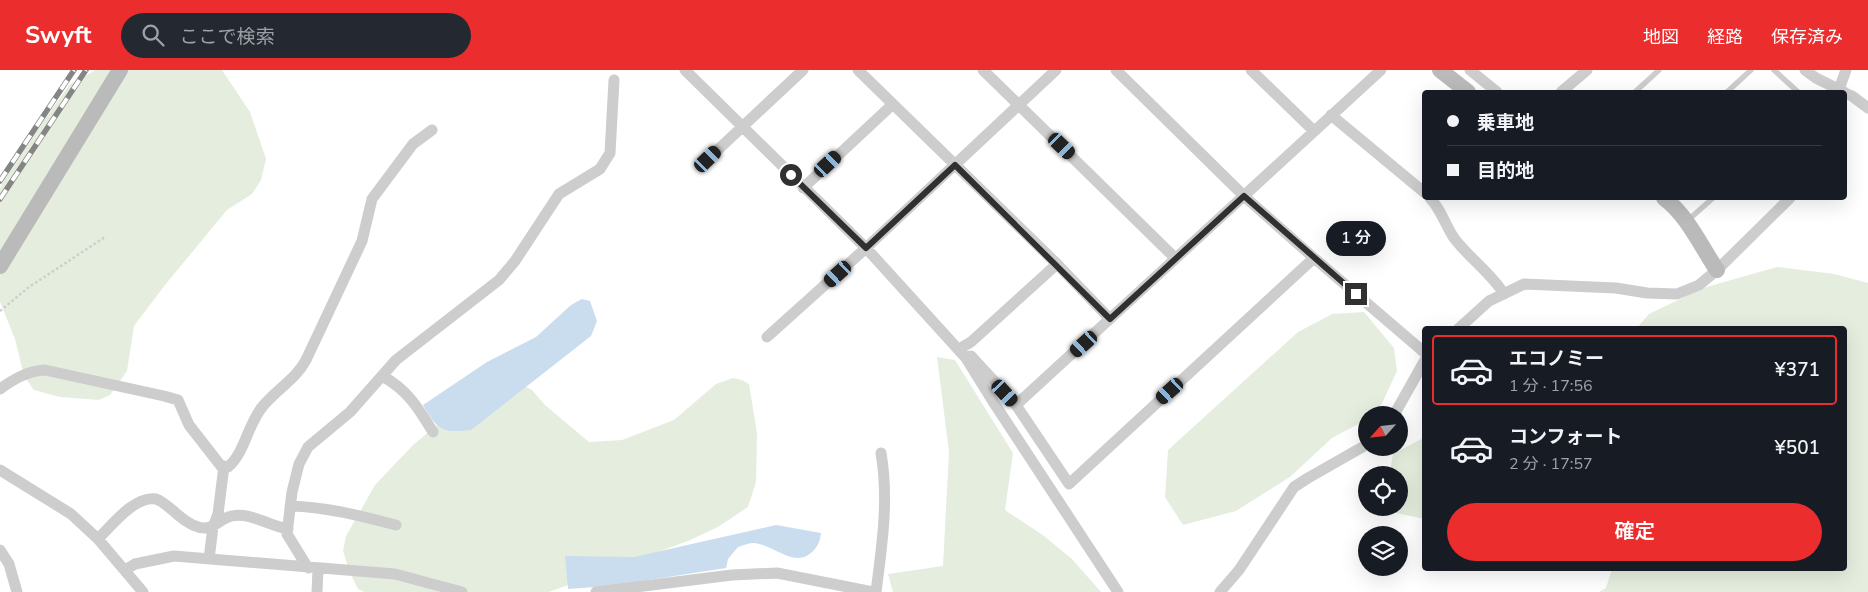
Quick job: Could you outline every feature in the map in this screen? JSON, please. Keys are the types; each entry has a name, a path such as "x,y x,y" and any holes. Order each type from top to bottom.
{"street":[{"path":"0,266 120,70"},
{"path":"686,70 803,188 866,248 962,353 1118,592"},
{"path":"708,159 804,70"},
{"path":"858,70 1057,264 1110,319"},
{"path":"983,70 1175,258"},
{"path":"767,337 866,248 1056,70"},
{"path":"1116,70 1244,196 1422,349"},
{"path":"1252,70 1314,131"},
{"path":"1016,405 1381,70"},
{"path":"1440,70 1465,90"},
{"path":"1470,70 1495,90"},
{"path":"1563,90 1587,70"},
{"path":"1805,70 1838,90"},
{"path":"1841,90 1846,70"},
{"path":"318,592 313,568 295,548 288,534 290,506 299,464 308,447 350,412 396,360 499,280 516,261 559,194 600,169 610,153 614,80"},
{"path":"1847,94 1868,108"},
{"path":"803,188 892,104"},
{"path":"1331,115 1422,191"},
{"path":"0,389 34,370 45,370 178,400 183,407 189,425 221,466 228,467 235,461 249,428 262,406 287,383 306,360 362,241 372,199 413,144 432,130"},
{"path":"1432,200 1454,237 1498,284 1504,294"},
{"path":"1667,200 1673,204 1686,222 1717,270"},
{"path":"1461,326 1489,302 1524,284 1616,288 1648,293 1677,294 1699,285 1717,270 1788,200"},
{"path":"962,353 971,356 1016,405 1068,484 1314,258"},
{"path":"962,353 971,342 1057,264"},
{"path":"1399,406 1422,365"},
{"path":"382,376 391,380 415,402 433,432"},
{"path":"1220,592 1238,570 1294,487 1358,450"},
{"path":"596,592 732,575 777,573 874,592 885,524 885,474 881,453"},
{"path":"209,558 213,527 218,514 224,466"},
{"path":"0,470 70,514 98,539 143,592"},
{"path":"98,539 130,508 145,499 157,499 187,522 204,528 213,527 223,518 234,515 249,517 278,528 288,529"},
{"path":"290,506 313,506 346,512 396,525"},
{"path":"0,550 9,564 17,592"},
{"path":"125,570 135,564 174,556 209,558 395,574 462,592"}],"lane":[{"path":"1637,90 1659,70"},
{"path":"1729,90 1751,70"},
{"path":"1774,70 1796,90"},
{"path":"1686,222 1711,200"}],"path":[{"path":"0,311 28,287 105,237"}],"green space":[{"path":"96,70 222,70 250,112 266,159 261,180 252,194 227,210 134,326 127,371 110,395 99,400 60,397 34,390 24,376 15,339 0,302 0,188 9,169 70,84"},
{"path":"1777,267 1834,274 1868,283 1868,592 1599,592 1606,588 1611,571 1847,571 1847,326 1639,326 1649,314 1703,288"},
{"path":"1364,312 1394,348 1397,371 1381,406 1358,406 1358,424 1332,438 1290,477 1236,511 1183,525 1165,497 1168,450 1298,332 1332,314"},
{"path":"937,357 955,360 1013,453 1005,510 1044,536 1072,559 1101,592 893,592 888,574 943,566 949,452"},
{"path":"733,378 749,384 757,433 756,482 748,507 718,527 688,541 549,592 364,592 358,589 350,573 343,551 346,536 375,485 413,445 448,416 511,379 532,390 545,405 589,442 622,440 674,420 716,384"},
{"path":"1422,439 1422,518 1408,516 1408,466 1391,466 1393,456 1408,456 1408,446"}],"water":[{"path":"582,299 590,301 597,321 591,336 471,430 453,431 437,425 423,405 487,362 536,337 571,305"},
{"path":"776,525 821,533 819,542 807,556 800,558 785,555 761,544 751,543 738,547 728,559 726,568 610,586 568,589 565,556 634,557"}],"railway":[{"path":"0,181 74,70"},
{"path":"0,199 86,70"}],"route":[{"path":"791,175 866,248 955,165 1057,264 1110,319 1244,196 1356,294"}]}
